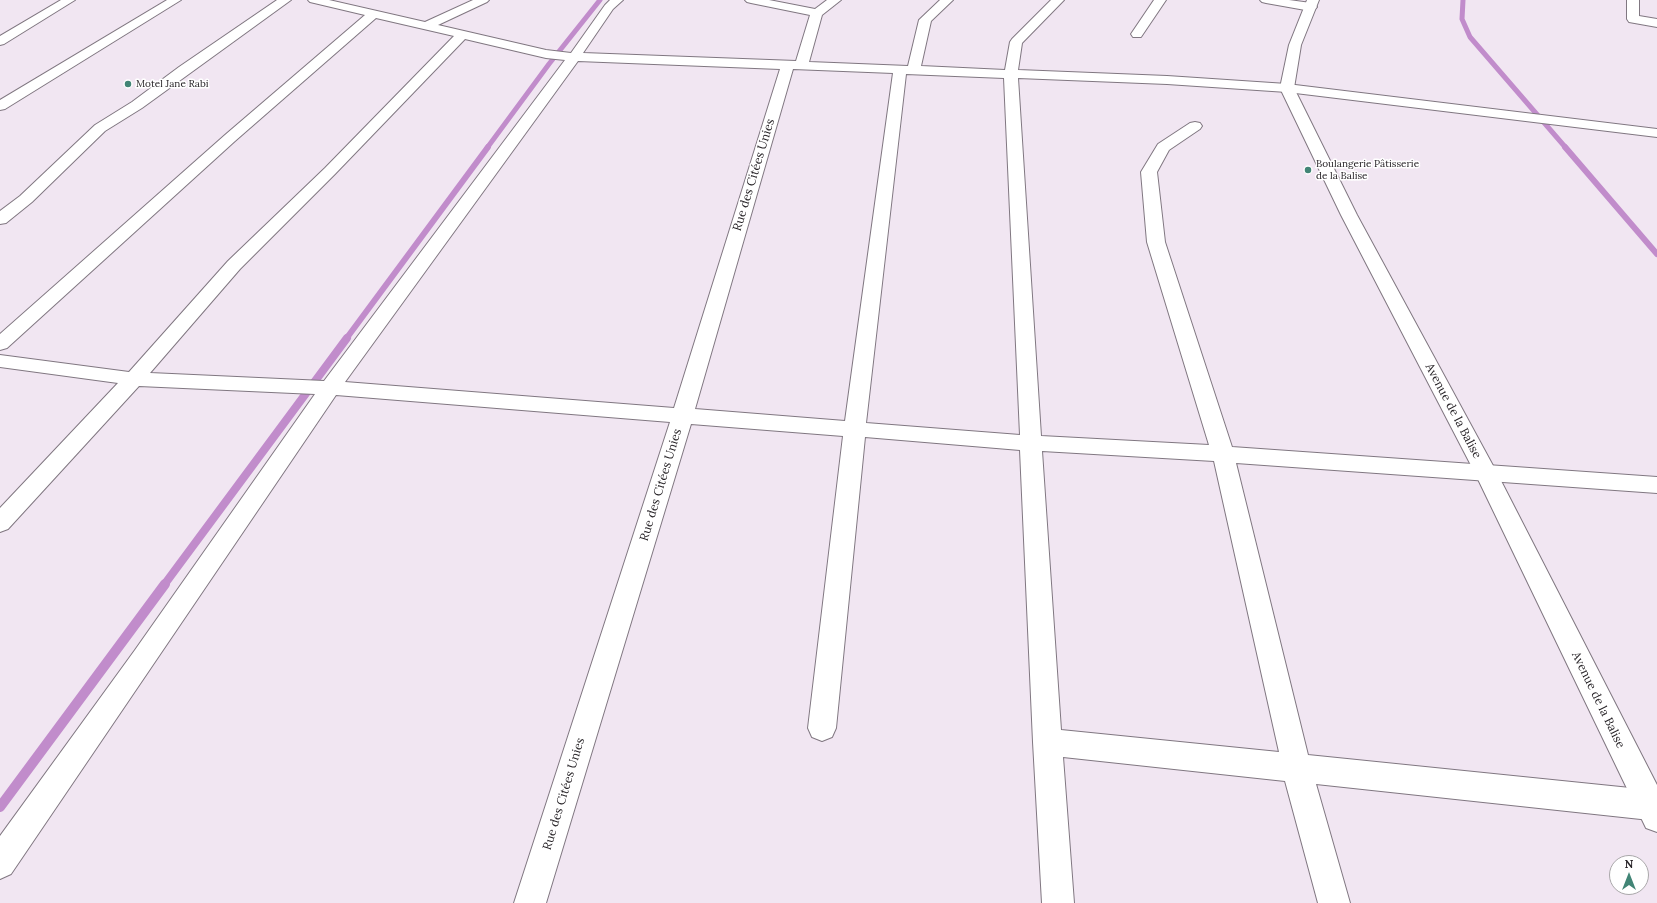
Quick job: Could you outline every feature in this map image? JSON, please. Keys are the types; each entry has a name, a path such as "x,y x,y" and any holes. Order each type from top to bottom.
{"street":[{"path":"0,41 69,0"},
{"path":"0,106 176,0"},
{"path":"0,219 26,199 100,128 137,104 285,0"},
{"path":"314,0 354,9 374,7 426,26 546,54 568,57 1167,80 1287,88 1562,120 1657,133"},
{"path":"426,26 483,0"},
{"path":"0,863 149,651 314,388 568,57 609,7 617,0"},
{"path":"751,0 817,13 835,0"},
{"path":"822,728 855,429 906,70 924,20 948,0"},
{"path":"1058,0 1016,42 1011,75 1030,443 1058,903"},
{"path":"1137,34 1160,0"},
{"path":"1266,0 1312,4 1295,45 1287,88"},
{"path":"1633,0 1634,19 1657,23"},
{"path":"0,344 374,7"},
{"name":"Rue des Citées Unies","path":"530,903 682,417 794,66 817,13"},
{"path":"0,523 134,379 234,265 330,171 462,35"},
{"name":"Avenue de la Balise","path":"1287,88 1350,215 1486,473 1654,811"},
{"path":"1196,126 1163,147 1149,172 1156,242 1223,454 1297,769 1334,903"},
{"path":"0,361 134,379 314,388 1030,443 1223,454 1657,485"},
{"path":"1047,742 1297,769 1654,811"}],"waterway":[{"path":"487,148 549,64 600,0"},
{"path":"1463,0 1462,19 1470,37 1566,148"},
{"path":"346,339 488,147"},
{"path":"1565,147 1657,254"},
{"path":"164,585 347,338"},
{"path":"0,807 165,584"}],"place":[{"name":"Motel Jane Rabi","path":"128,84"},
{"name":"Boulangerie Pâtisserie de la Balise","path":"1308,170"}]}
